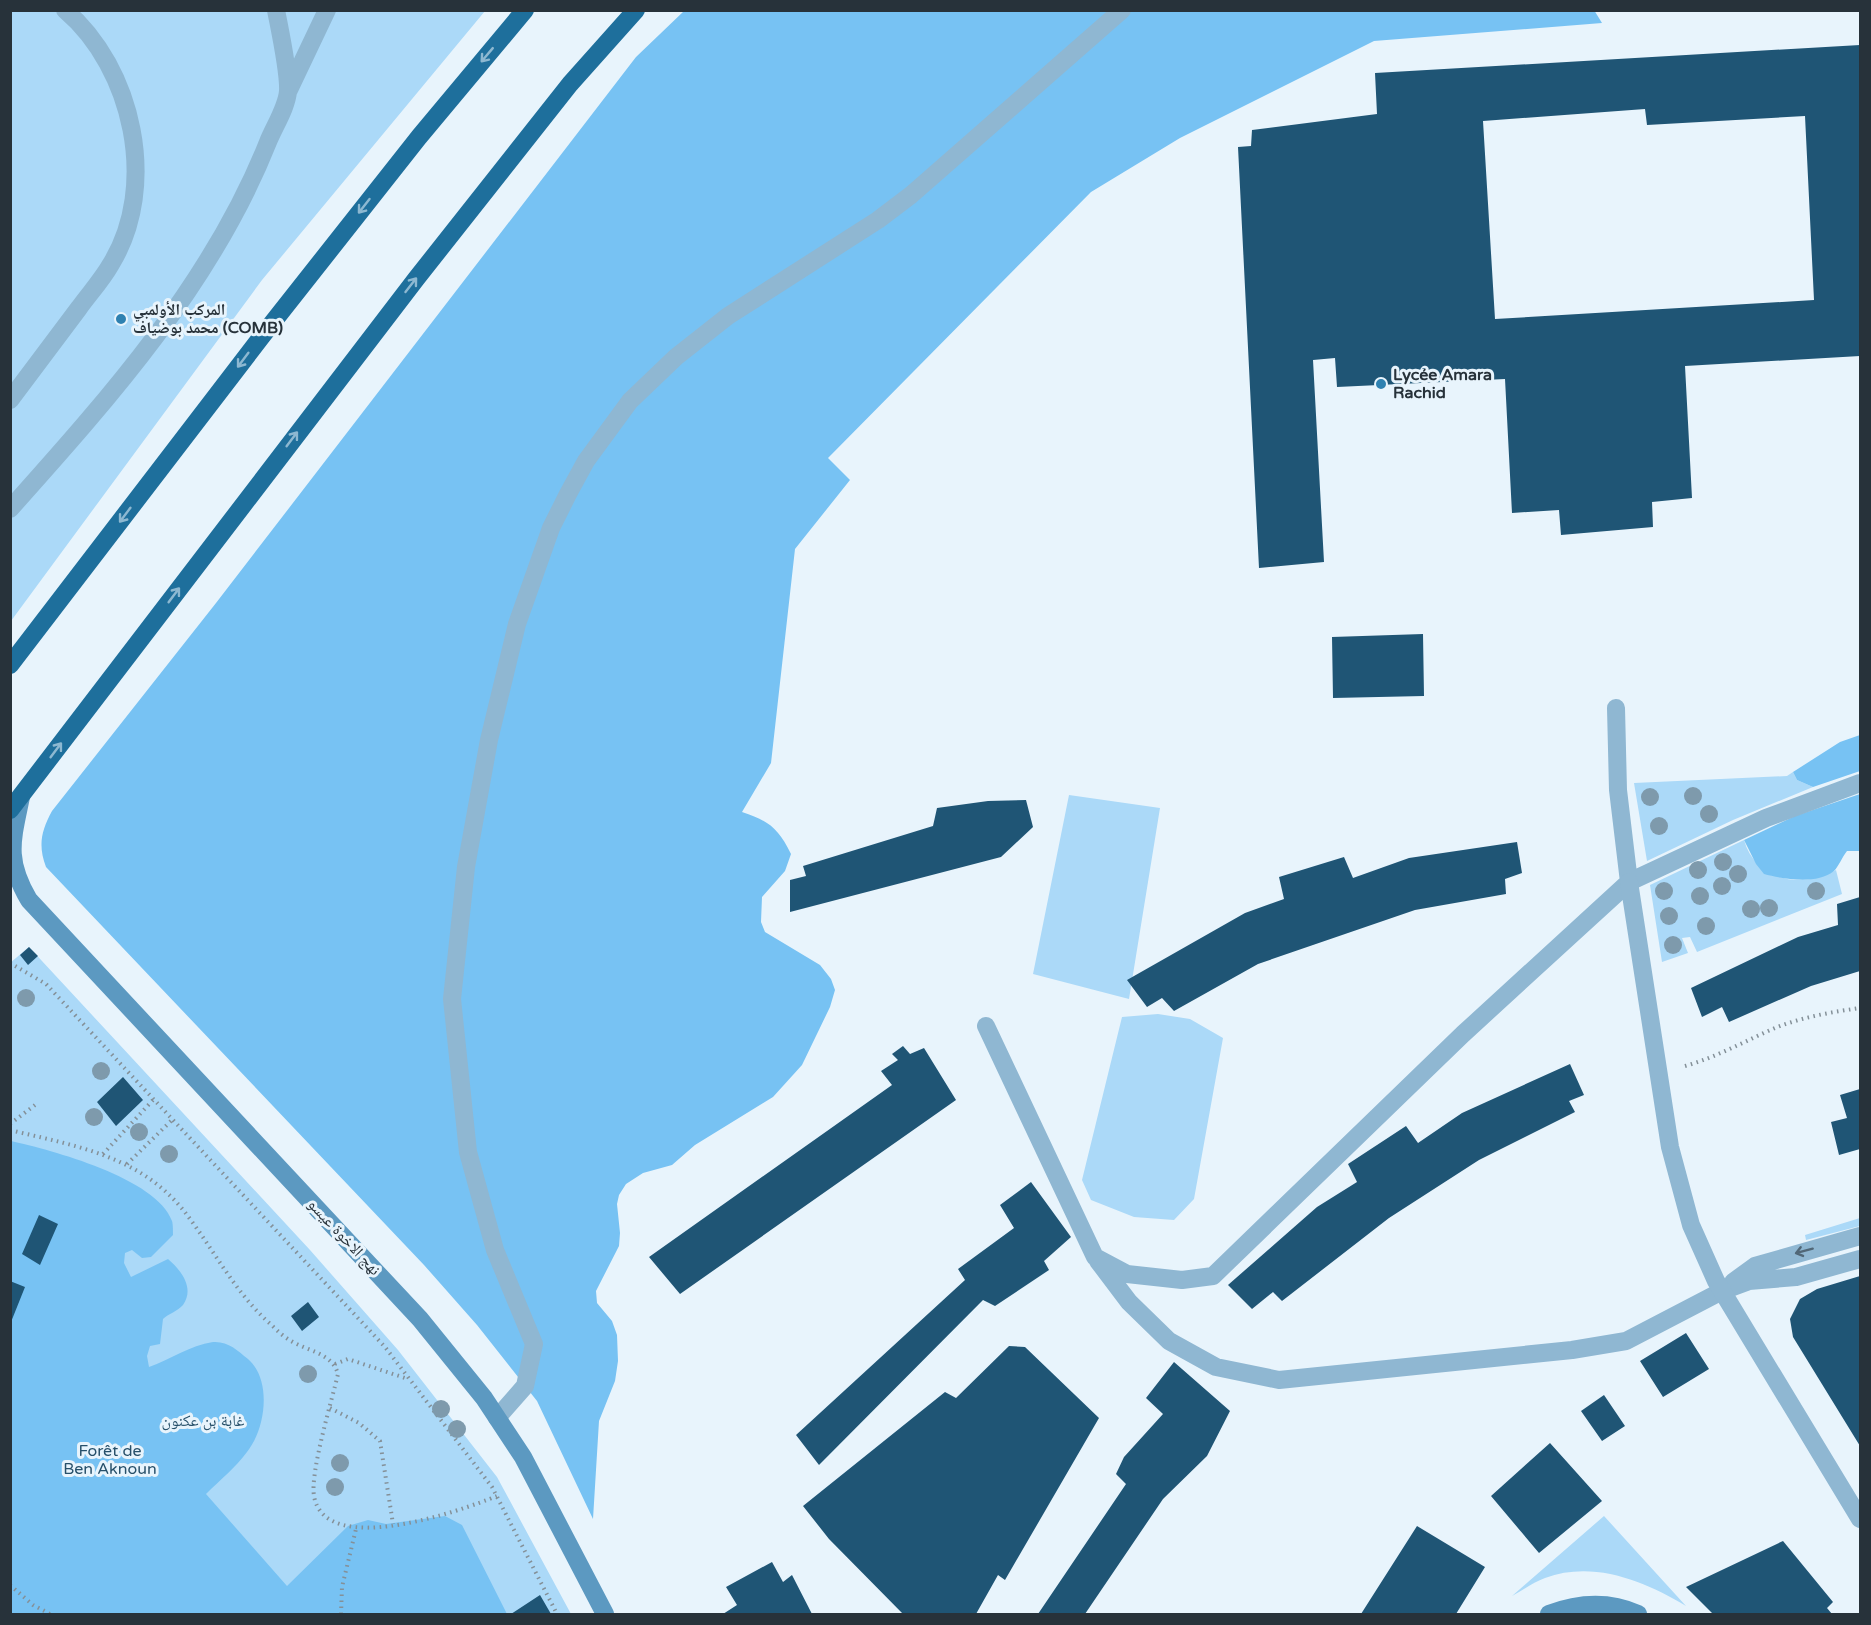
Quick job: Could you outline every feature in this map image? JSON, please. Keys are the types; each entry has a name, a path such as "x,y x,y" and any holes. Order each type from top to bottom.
{"highway":[{"path":"10,665 262,336 419,137 525,10"},
{"path":"16,803 423,270 570,84 636,10"}],"street":[{"path":"10,400 112,264 124,234 132,204 136,161 126,109 116,78 97,44 65,10"},
{"path":"276,10 288,92"},
{"path":"10,508 94,415 190,290 235,215 288,92 327,10"},
{"path":"497,1418 525,1386 534,1344 495,1250 471,1162 462,1110 452,999 466,867 489,740 517,624 551,528 586,461 630,401 652,378 728,316 878,220 911,195 1122,10"},
{"path":"1616,708 1618,790 1629,882 1658,1071 1682,1200 1703,1256 1722,1291 1860,1519"},
{"path":"1095,1257 1127,1274 1182,1280 1213,1276 1463,1034 1629,882 1766,818 1860,783"},
{"name":"نهج الاخوة عيسو","path":"16,803 11,853 20,899 420,1318 497,1418 523,1457 605,1614"},
{"path":"986,1026 1095,1257 1129,1302 1169,1341 1216,1367 1280,1380 1572,1350 1626,1341 1722,1291 1749,1281 1796,1277 1860,1259"},
{"path":"1722,1291 1755,1266 1860,1236"},
{"path":"1549,1614 1569,1606 1593,1604 1638,1614"}],"path":[{"path":"10,963 46,984 385,1347 497,1496 557,1614"},
{"path":"1658,1071 1696,1063 1777,1028 1816,1016 1860,1008"},
{"path":"102,1154 153,1100"},
{"path":"10,1124 35,1105"},
{"path":"127,1164 172,1119"},
{"path":"10,1130 102,1154 135,1167 163,1189 189,1217 245,1300 286,1339 324,1356 335,1364 338,1374 314,1493 324,1516 356,1529 445,1516 497,1496"},
{"path":"335,1364 348,1359 409,1379"},
{"path":"330,1408 359,1423 380,1441 393,1524"},
{"path":"341,1614 342,1587 356,1529"},
{"path":"10,1585 33,1605 50,1614"}],"green space":[{"path":"1594,10 1602,23 1374,41 1180,138 1091,192 828,458 850,480 795,549 771,763 742,812 772,827 782,838 791,854 785,871 762,897 761,922 765,932 820,965 831,979 835,990 830,1007 802,1065 773,1097 695,1145 672,1165 643,1173 626,1184 619,1195 617,1204 619,1246 596,1291 597,1303 612,1321 617,1335 618,1361 615,1381 599,1421 593,1519 537,1401 477,1325 424,1265 46,867 41,845 45,825 52,811 216,603 636,57 684,11"},
{"name":"المركب الأولمبي محمد بوضياف (COMB)","path":"11,11 485,11 262,280 11,621"},
{"path":"1860,735 1860,771 1813,787 1797,780 1793,772 1840,742"},
{"path":"1793,772 1797,780 1813,787 1733,820 1647,861 1634,783 1787,776"},
{"path":"1860,794 1860,851 1847,851 1834,871 1819,878 1790,879 1764,874 1756,864 1744,840 1795,816"},
{"path":"1069,795 1160,808 1129,999 1033,974"},
{"path":"1744,840 1750,854 1758,864 1781,878 1809,879 1836,870 1842,894 1697,952 1690,937 1682,938 1688,953 1662,962 1650,885"},
{"name":"غابة بن عكنون","path":"29,947 310,1250 398,1350 497,1477 571,1614 11,1614 10,963"},
{"path":"1158,1014 1190,1019 1223,1038 1194,1199 1174,1220 1134,1217 1091,1200 1082,1180 1122,1017"},
{"name":"Forêt de Ben Aknoun","path":"11,1141 76,1159 125,1179 146,1192 162,1206 172,1221 173,1235 151,1257 142,1258 132,1250 125,1253 124,1263 131,1277 168,1259 178,1268 187,1286 188,1292 183,1305 163,1319 160,1344 150,1346 147,1356 149,1367 196,1346 213,1342 232,1347 256,1368 261,1379 264,1404 259,1430 243,1458 206,1494 287,1586 348,1526 368,1520 386,1524 445,1516 462,1525 507,1614 11,1614"},
{"path":"1860,1218 1860,1226 1806,1240 1805,1235"},
{"path":"1604,1516 1686,1606 1636,1581 1600,1572 1563,1573 1545,1578 1512,1596"}],"building":[{"path":"1860,45 1860,356 1685,366 1692,498 1652,502 1653,527 1561,535 1559,510 1512,513 1505,379 1337,387 1335,358 1313,360 1324,562 1259,568 1238,147 1251,146 1252,130 1377,114 1375,73","holes":["1645,109 1647,125 1805,116 1814,300 1495,319 1483,121"]},
{"path":"1423,634 1424,696 1333,698 1332,637"},
{"path":"1026,800 1033,827 1001,857 790,912 790,880 806,876 803,866 933,826 937,808 988,801"},
{"path":"1517,842 1522,873 1505,879 1506,894 1415,910 1258,964 1174,1011 1162,998 1147,1007 1127,980 1245,913 1284,899 1279,877 1344,857 1353,878 1409,858"},
{"path":"1860,897 1860,971 1811,986 1729,1022 1722,1007 1702,1017 1691,988 1798,937 1838,925 1837,904"},
{"path":"29,947 38,956 28,965 20,955"},
{"path":"903,1046 910,1054 924,1048 956,1100 680,1294 649,1257 892,1085 881,1071 898,1060 892,1054"},
{"path":"1570,1064 1584,1095 1569,1101 1575,1112 1479,1160 1389,1218 1282,1301 1273,1292 1252,1309 1228,1285 1317,1207 1357,1182 1348,1164 1406,1126 1418,1143 1462,1113"},
{"path":"123,1077 143,1100 116,1126 97,1102"},
{"path":"1860,1089 1860,1149 1839,1155 1831,1122 1847,1118 1840,1095"},
{"path":"1031,1182 1071,1237 1044,1261 1049,1270 995,1306 983,1300 819,1465 796,1435 965,1280 958,1269 1014,1228 1000,1205"},
{"path":"39,1215 58,1224 40,1265 22,1254"},
{"path":"1860,1276 1860,1446 1793,1337 1790,1319 1800,1299 1817,1289"},
{"path":"10,1281 25,1287 11,1322 10,1322"},
{"path":"308,1302 319,1317 302,1331 291,1316"},
{"path":"1686,1333 1709,1369 1663,1397 1640,1361"},
{"path":"1009,1346 1025,1347 1099,1418 1005,1580 998,1575 976,1614 903,1614 829,1539 803,1506 945,1392 956,1398"},
{"path":"1174,1362 1230,1411 1207,1456 1163,1499 1085,1614 1038,1614 1126,1484 1116,1474 1124,1457 1163,1414 1146,1398"},
{"path":"1604,1395 1625,1426 1602,1441 1581,1411"},
{"path":"1550,1443 1602,1501 1539,1553 1491,1496"},
{"path":"1417,1526 1485,1567 1456,1614 1361,1614"},
{"path":"1783,1541 1833,1602 1827,1608 1832,1614 1713,1614 1686,1587"},
{"path":"772,1562 783,1582 792,1575 812,1614 723,1614 737,1605 726,1587"},
{"path":"540,1595 551,1614 511,1614"}],"place":[{"name":"المركب الأولمبي محمد بوضياف (COMB)","path":"121,319"},
{"name":"Lycée Amara Rachid","path":"1381,384"}]}
